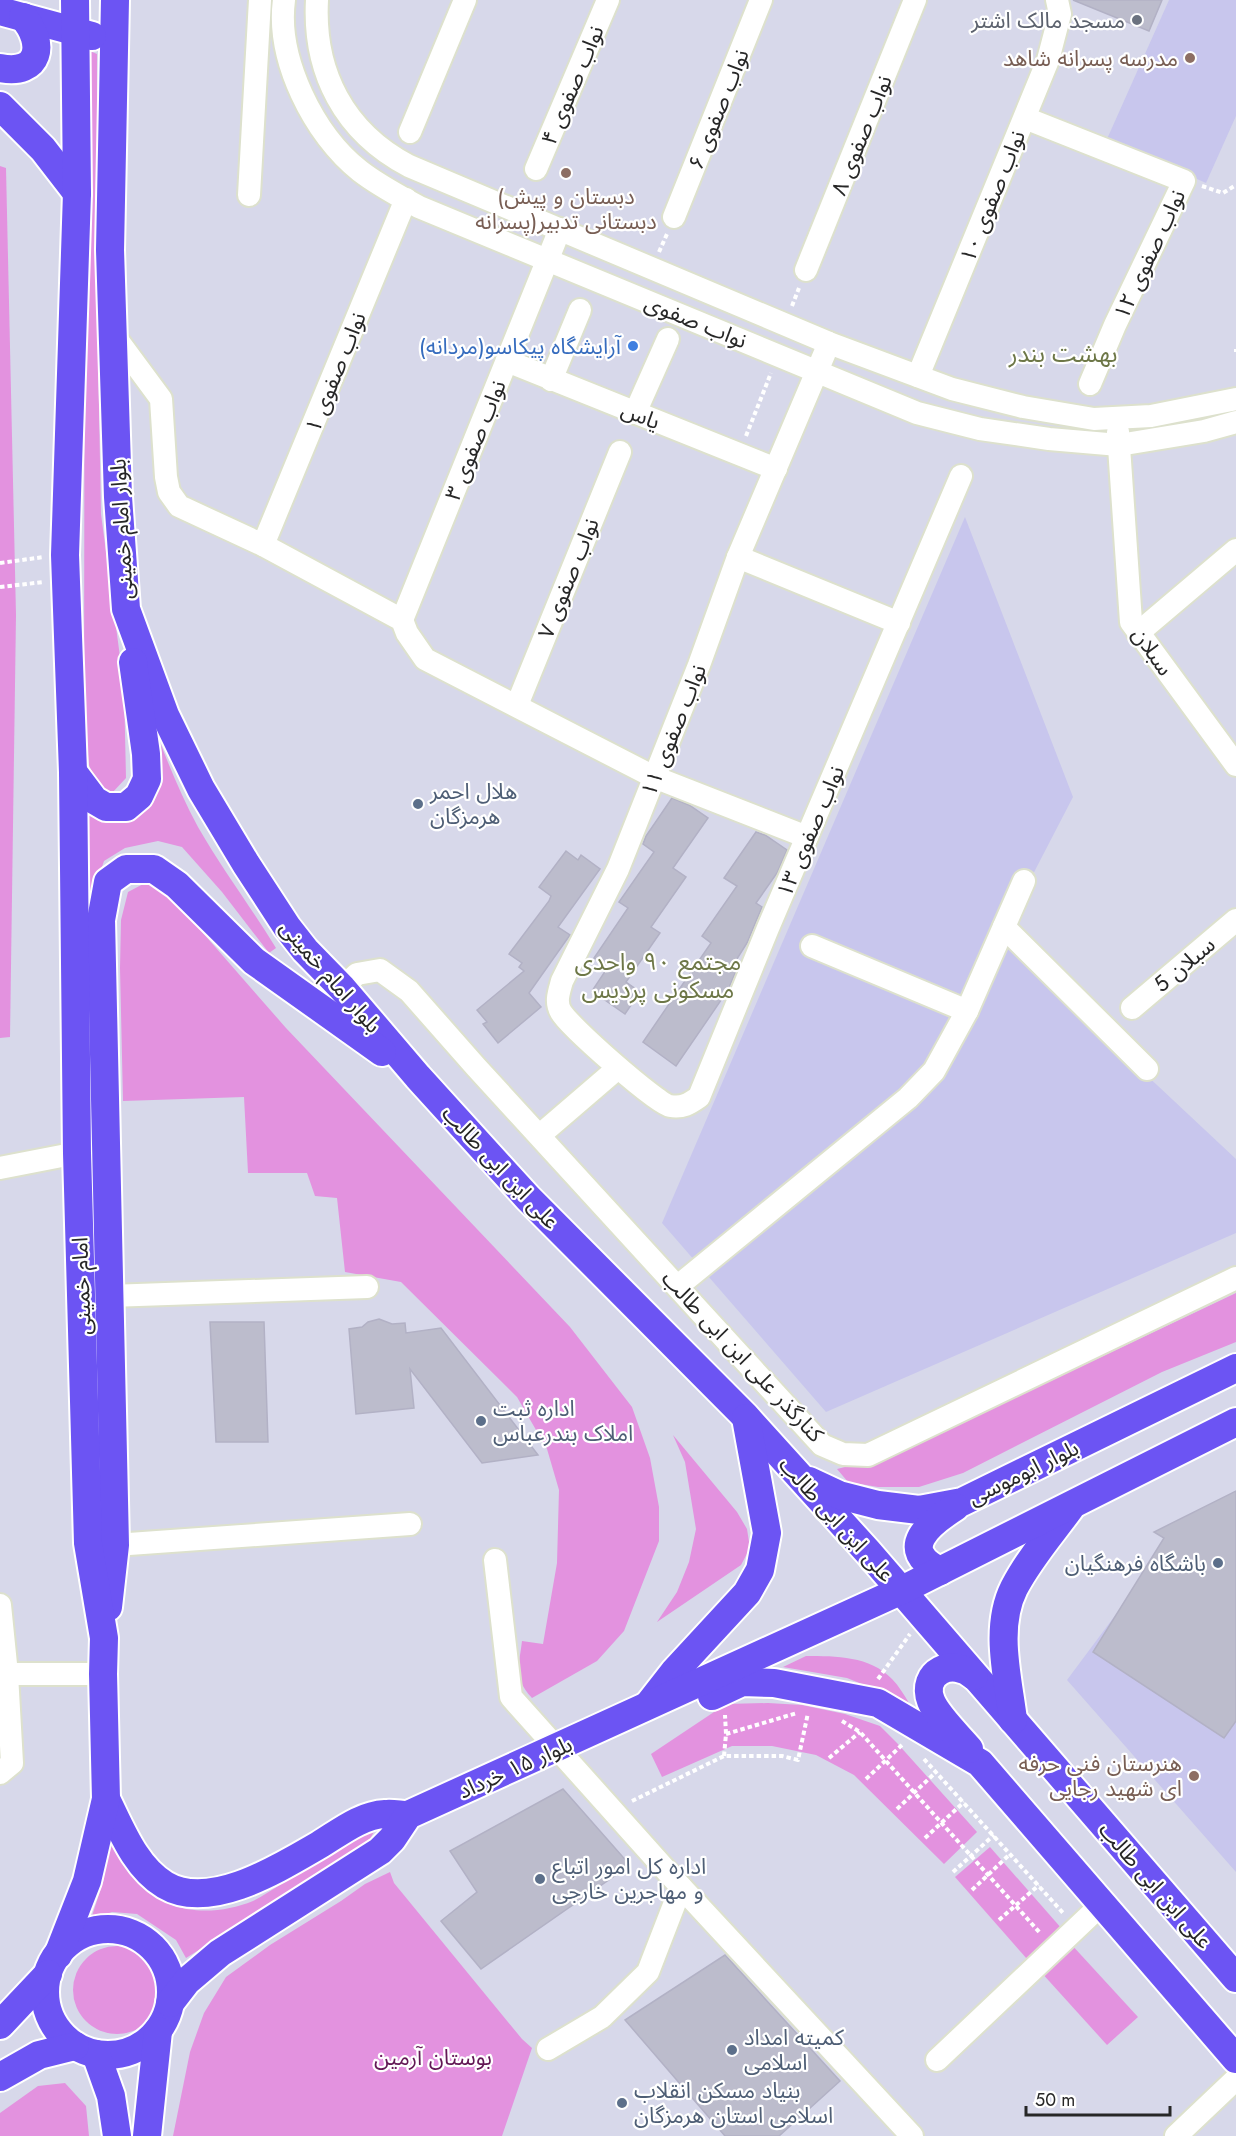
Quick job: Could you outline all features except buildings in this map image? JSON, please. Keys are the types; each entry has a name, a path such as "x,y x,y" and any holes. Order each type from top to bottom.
{"main road":[{"path":"75,0 77,192 66,568 73,772 94,800 106,807 126,807 139,796 147,779 146,754 126,609"},
{"name":"بلوار امام خمینی","path":"115,0 110,250 118,497 126,609 165,715 201,789 246,864 287,927 305,950 342,988 418,1077"},
{"path":"11,14 114,42"},
{"path":"0,68 19,70 32,62 37,49 35,34 11,14"},
{"path":"0,106 43,150 77,192"},
{"name":"امام خمینی","path":"73,772 77,1153 88,1544 105,1638 103,1674 106,1799"},
{"path":"105,1638 116,1545 101,920 108,882 126,868 154,869 177,885 254,961 418,1077"},
{"name":"علی ابن ابی طالب","path":"418,1077 528,1198 746,1416 1232,1970"},
{"name":"بلوار ابوموسی","path":"801,1477 839,1495 878,1505 919,1510 962,1502 1236,1368"},
{"path":"646,1708 674,1672 747,1593 760,1570 766,1549 767,1533 746,1416"},
{"path":"900,1591 1236,1422"},
{"path":"940,1571 926,1564 919,1551 922,1533 934,1521 962,1502"},
{"path":"1013,1720 1004,1650 1007,1611 1013,1589 1075,1502"},
{"name":"بلوار ۱۵ خرداد","path":"408,1815 900,1591"},
{"path":"974,1676 959,1667 950,1666 942,1669 931,1682 929,1691 934,1707 1236,2059"},
{"path":"646,1708 679,1709 742,1682 774,1683 878,1703 980,1763"},
{"path":"106,1799 130,1846 141,1862 166,1886 191,1892 213,1892 249,1883 282,1867 364,1819 385,1814 408,1815"},
{"path":"106,1799 87,1881 45,1990 47,2006 57,2028 86,2050 111,2096 117,2136"},
{"path":"170,2003 187,1981 220,1953 380,1851 392,1839 408,1815"},
{"path":"0,2025 73,1940 92,1931 113,1929 134,1934 151,1946 164,1962 171,1982 170,2003 166,2018 148,2041 124,2053 86,2050 39,2055 0,2077"},
{"path":"147,2136 158,2031"}],"street":[{"path":"249,195 260,0"},
{"name":"نواب صفوی","path":"284,0 283,20 292,72 318,125 358,170 419,207 917,413 980,429 1119,446 1204,431 1236,422"},
{"name":"نواب صفوی","path":"316,0 318,36 326,72 344,110 368,138 387,154 409,166 829,343 952,389 1023,407 1094,418 1151,416 1236,399"},
{"path":"410,132 465,0"},
{"name":"نواب صفوی ۴","path":"536,169 608,0"},
{"name":"نواب صفوی ۶","path":"674,217 761,0"},
{"name":"نواب صفوی ۸","path":"806,270 915,0"},
{"name":"نواب صفوی ۱۰","path":"918,376 1048,60 1059,7"},
{"name":"نواب صفوی ۱۲","path":"1025,118 1184,181 1114,326 1090,384"},
{"name":"نواب صفوی ۱","path":"264,545 406,199"},
{"name":"نواب صفوی ۳","path":"402,620 560,229"},
{"path":"551,380 580,310"},
{"path":"113,334 161,399 169,492 179,506 264,545 402,620 407,633 425,659 654,777 807,837"},
{"path":"635,413 668,339"},
{"name":"نواب صفوی ۱۱","path":"618,1068 561,1012 557,998 562,981 618,869 699,665 738,557 829,343"},
{"name":"یاس","path":"507,361 776,469"},
{"name":"سبلان","path":"1116,418 1131,622 1231,749"},
{"name":"نواب صفوی ۷","path":"517,705 620,452"},
{"name":"نواب صفوی ۱۳","path":"618,1068 667,1106 685,1107 699,1096 961,476"},
{"path":"1138,633 1236,550"},
{"path":"738,557 899,623"},
{"path":"678,1286 908,1098 934,1071 967,1011 1024,881"},
{"name":"سبلان 5","path":"1132,1008 1236,920"},
{"path":"1005,927 1147,1069"},
{"path":"812,946 967,1011"},
{"name":"کنارگذر علی ابن ابی طالب","path":"342,988 357,974 380,970 409,991 822,1445 843,1454 868,1455 1236,1278"},
{"path":"540,1135 618,1068"},
{"path":"0,1168 77,1153"},
{"path":"109,1296 367,1287"},
{"path":"116,1545 410,1524"},
{"path":"495,1560 511,1697 681,1887 912,2136"},
{"path":"0,1605 12,1763 0,1773"},
{"path":"7,1674 103,1674"},
{"path":"548,2049 602,2017 648,1972 681,1887"},
{"path":"937,2060 1102,1905"},
{"path":"1176,2136 1236,2079"}],"path":[{"path":"1184,181 1223,193 1236,185"},
{"path":"652,267 674,217"},
{"path":"738,455 768,383"},
{"path":"0,563 66,568"},
{"path":"0,587 66,568"},
{"path":"845,1723 923,1616"},
{"path":"722,1691 726,1734 724,1756"},
{"path":"726,1734 796,1713 819,1713"},
{"path":"612,1810 724,1756 782,1756 798,1760 808,1713"},
{"path":"837,1718 860,1732 1054,1948"},
{"path":"829,1758 860,1732"},
{"path":"866,1779 906,1741 910,1743"},
{"path":"923,1758 1077,1928"},
{"path":"897,1809 936,1772"},
{"path":"925,1838 964,1802"},
{"path":"953,1872 994,1835"},
{"path":"972,1890 1010,1854"},
{"path":"999,1920 1039,1885"}],"shaded area":[{"name":"مدرسه پسرانه شاهد","path":"1169,0 1236,0 1236,116 1206,183 1107,139"},
{"path":"965,517 1073,797 1000,938 1236,1159 1236,1233 826,1412 662,1223"},
{"name":"هنرستان فنی حرفه ای شهید رجایی","path":"1172,1539 1236,1583 1236,1872 1067,1680"}],"green space":[{"path":"85,49 97,54 97,303 101,514 124,687 126,778 112,793 98,787 89,765 84,713"},
{"path":"0,166 6,168 16,615 10,1037 0,1038"},
{"path":"153,725 198,827 276,948 269,953 222,892 182,847 158,841 125,848 104,861 97,882 88,933 85,806 156,785 162,766"},
{"path":"147,882 168,893 286,1028 570,1327 632,1407 650,1458 659,1507 659,1541 624,1631 597,1661 532,1698 520,1678 522,1641 543,1644 557,1563 559,1490 547,1449 517,1397 401,1282 345,1272 337,1198 315,1196 307,1173 248,1173 244,1097 123,1101 121,920 128,892"},
{"path":"1236,1293 1236,1342 1162,1372 963,1473 919,1487 878,1487 848,1482 837,1469 849,1466 869,1467"},
{"path":"673,1435 737,1512 747,1529 750,1548 741,1565 657,1622 677,1592 689,1562 696,1529 685,1462"},
{"path":"806,1656 841,1657 873,1666 892,1679 909,1703 847,1678 783,1667"},
{"path":"726,1704 802,1705 845,1714 880,1726 977,1832 944,1864 854,1775 816,1755 772,1746 732,1746 662,1777 651,1754"},
{"path":"375,1830 366,1846 186,1958 176,1940 137,1914 112,1912 91,1919 104,1879 107,1838 122,1864 153,1896 180,1907 209,1910 239,1906 256,1899"},
{"path":"990,1847 1062,1929 1027,1959 955,1877"},
{"name":"بوستان آرمین","path":"390,1872 394,1883 522,2039 532,2048 502,2136 173,2136 190,2052 204,2013 226,1977 270,1945 365,1884"},
{"path":"1070,1943 1138,2017 1107,2045 1040,1971"},
{"path":"117,1946 134,1950 148,1959 157,1973 161,1990 157,2007 148,2021 134,2030 117,2034 100,2030 86,2021 77,2007 73,1990 77,1973 86,1959 100,1950"},
{"path":"65,2083 86,2106 89,2136 0,2136 0,2113 38,2086"}],"place":[{"name":"مسجد مالک اشتر","path":"1137,20"},
{"name":"مدرسه پسرانه شاهد","path":"1190,58"},
{"name":"(دبستان و پیش دبستانی تدبیر(پسرانه","path":"566,173"},
{"name":"(آرایشگاه پیکاسو(مردانه","path":"633,346"},
{"name":"هلال احمر هرمزگان","path":"418,804"},
{"name":"اداره ثبت املاک بندرعباس","path":"481,1421"},
{"name":"باشگاه فرهنگیان","path":"1218,1563"},
{"name":"هنرستان فنی حرفه ای شهید رجایی","path":"1194,1776"},
{"name":"اداره کل امور اتباع و مهاجرین خارجی","path":"540,1879"},
{"name":"کمیته امداد اسلامی","path":"732,2050"},
{"name":"بنیاد مسکن انقلاب اسلامی استان هرمزگان","path":"622,2103"}],"district":[{"name":"بهشت بندر","path":"1063,353"},
{"name":"مجتمع ٩٠ واحدی مسکونی پردیس","path":"658,975"}]}
